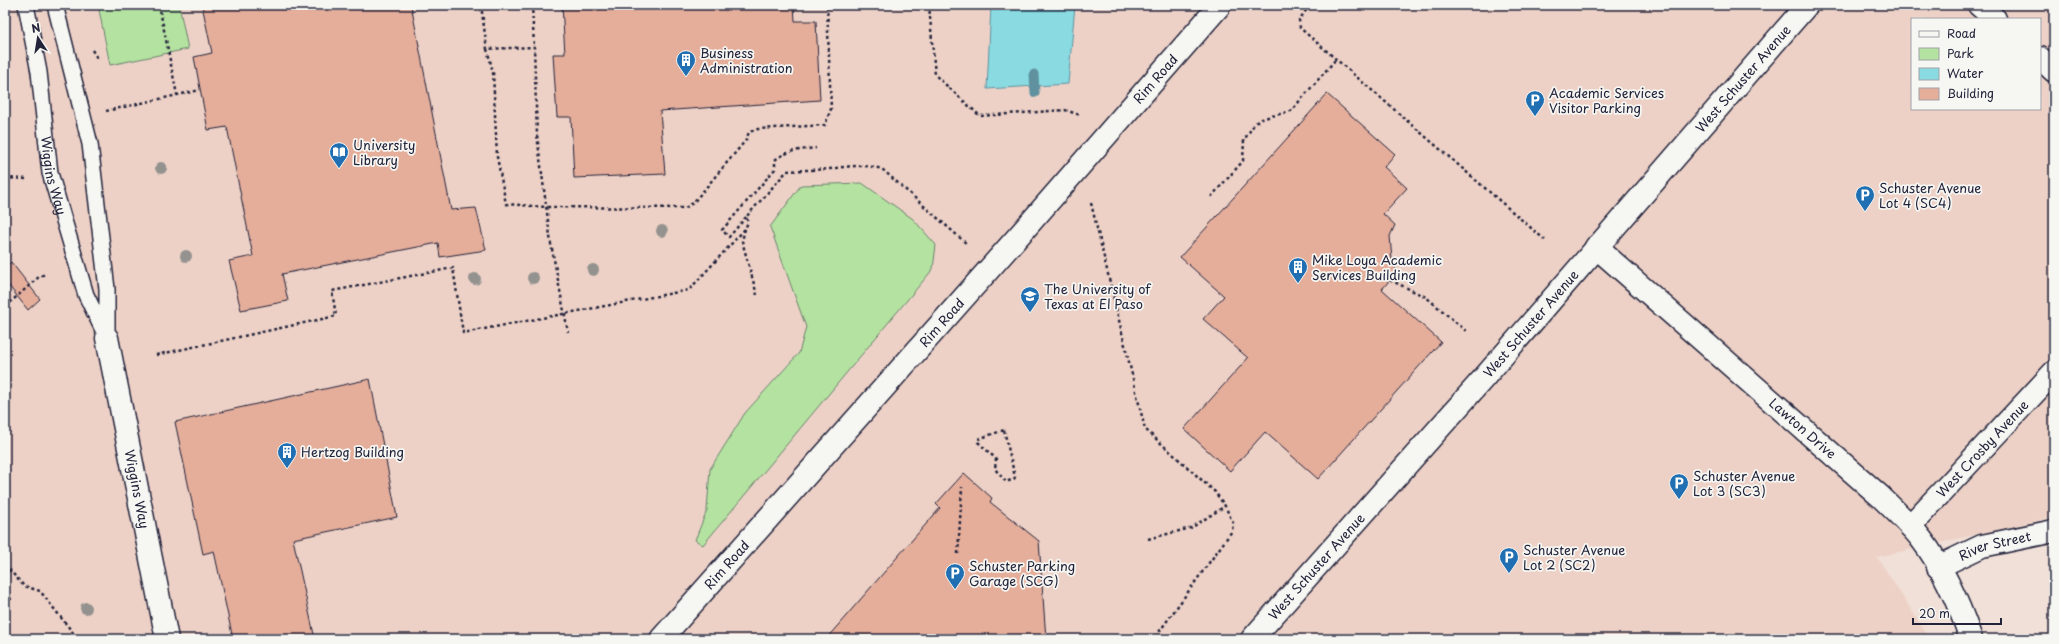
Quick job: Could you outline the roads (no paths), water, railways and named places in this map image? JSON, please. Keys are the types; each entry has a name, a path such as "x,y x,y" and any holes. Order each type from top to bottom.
{"street":[{"name":"Rim Road","path":"661,639 1012,243 1220,5"},
{"name":"West Schuster Avenue","path":"1252,639 1482,380 1807,5"},
{"path":"1979,5 1994,18"},
{"path":"2041,59 2054,71"},
{"name":"Lawton Drive","path":"1596,248 1881,497 1910,526 1923,541 1953,591 1971,639"},
{"name":"Wiggins Way","path":"107,338 167,639"},
{"name":"West Crosby Avenue","path":"1910,526 2054,372"},
{"name":"River Street","path":"1938,566 1982,546 2054,531"}],"lane":[{"name":"Wiggins Way","path":"26,5 38,72 50,173 86,295 107,338"},
{"name":"Wiggins Way","path":"55,5 90,144 107,289 107,338"}],"water":[{"path":"991,5 1075,5 1068,84 987,89"}],"waterway":[{"path":"1034,74 1035,93"}],"place":[{"name":"Business Administration","path":"686,77"},
{"name":"Academic Services Visitor Parking","path":"1535,117"},
{"name":"University Library","path":"339,169"},
{"name":"Schuster Avenue Lot 4 (SC4)","path":"1865,212"},
{"name":"Mike Loya Academic Services Building","path":"1298,284"},
{"name":"The University of Texas at El Paso","path":"1030,313"},
{"name":"Hertzog Building","path":"287,469"},
{"name":"Schuster Avenue Lot 3 (SC3)","path":"1679,500"},
{"name":"Schuster Avenue Lot 2 (SC2)","path":"1509,574"},
{"name":"Schuster Parking Garage (SCG)","path":"955,590"}]}
